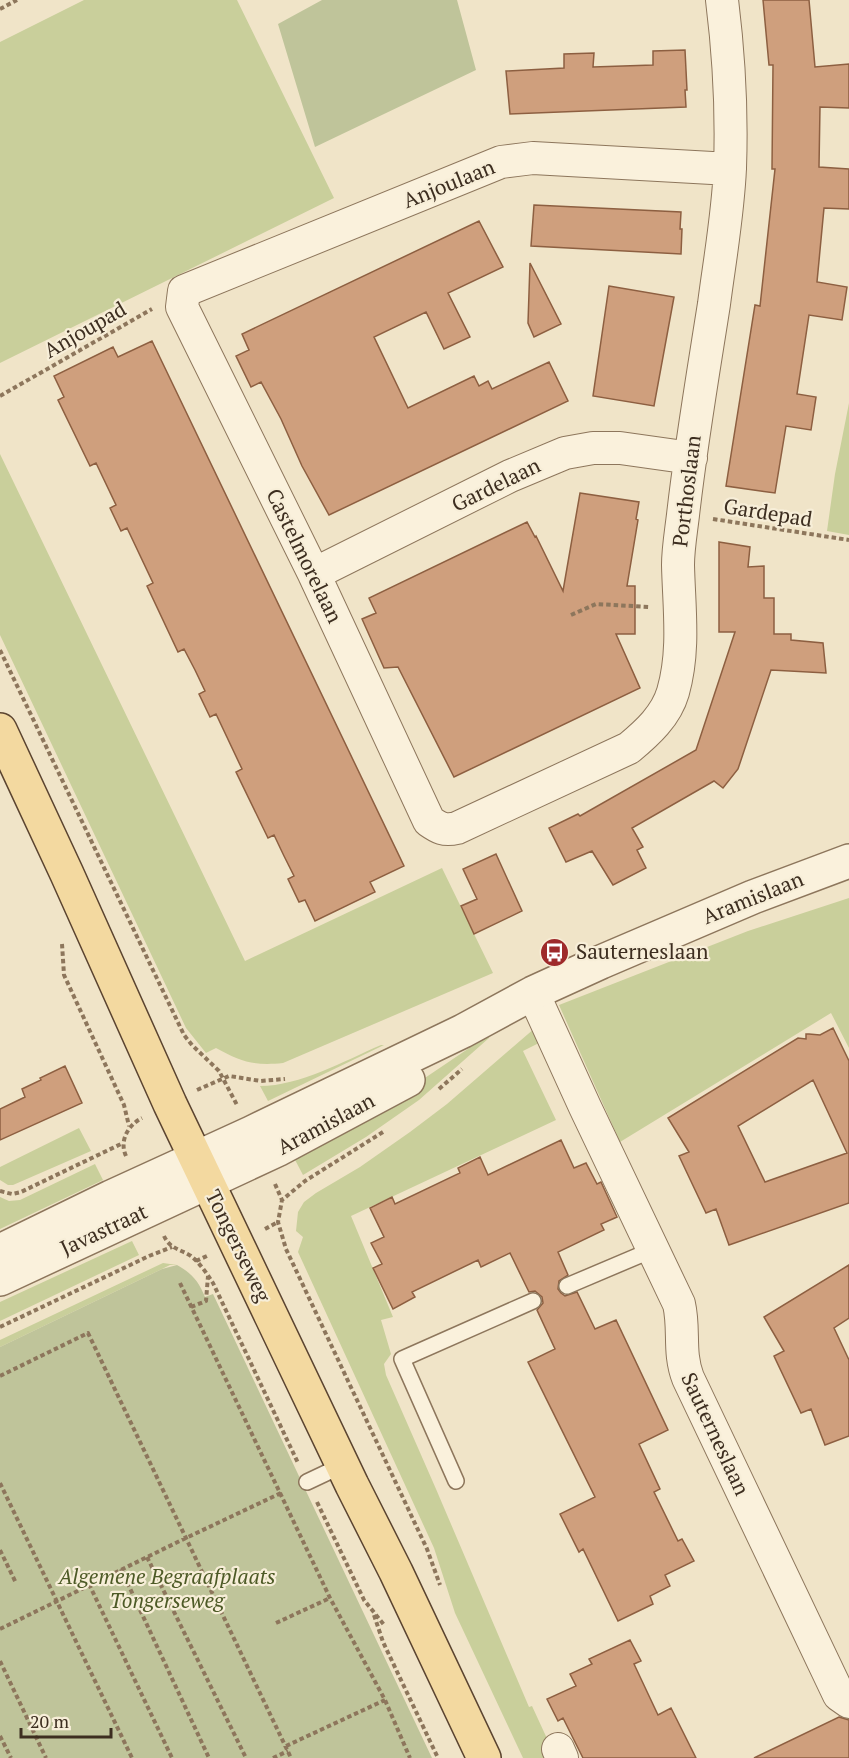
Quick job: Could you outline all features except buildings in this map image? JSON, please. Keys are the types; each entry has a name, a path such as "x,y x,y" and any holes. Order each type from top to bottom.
{"main road":[{"name":"Tongerseweg","path":"0,730 58,853 170,1104 484,1758"}],"street":[{"name":"Porthoslaan","path":"429,821 441,829 457,828 629,748 647,734 662,715 673,694 681,640 678,563 683,514 725,228 730,169 731,108 728,45 722,0"},
{"name":"Anjoulaan","path":"184,291 501,162 533,158 730,169"},
{"name":"Castelmorelaan","path":"184,291 182,307 314,574 429,821"},
{"name":"Gardelaan","path":"314,574 510,476 565,453 593,448 620,448 691,458"},
{"name":"Aramislaan","path":"202,1170 279,1149 416,1076 463,1031 533,993 753,897 849,861"},
{"name":"Sauterneslaan","path":"533,993 679,1304 681,1356 688,1378 839,1695 849,1702"},
{"name":"Javastraat","path":"0,1251 202,1170"},
{"name":"Javastraat","path":"0,1279 202,1170"}],"lane":[{"path":"567,1286 652,1250"},
{"path":"456,1481 402,1359 533,1301"},
{"path":"307,1482 343,1465"}],"path":[{"path":"0,9 17,0"},
{"name":"Anjoupad","path":"0,396 184,291"},
{"name":"Gardepad","path":"683,514 849,540"},
{"path":"572,615 596,604 680,609"},
{"path":"0,650 184,1035 224,1077 238,1108"},
{"path":"62,949 64,975 124,1105 129,1127"},
{"path":"201,1088 224,1077"},
{"path":"0,1191 12,1194 21,1192 123,1143 129,1127 148,1115"},
{"path":"297,1187 282,1200 278,1222 286,1249 430,1555 442,1592"},
{"path":"257,1232 278,1222"},
{"path":"0,1327 172,1247 196,1261 208,1275 223,1302 364,1600 373,1612 383,1642 438,1758"},
{"path":"196,1261 207,1256"},
{"path":"191,1306 206,1301 208,1275"},
{"path":"180,1283 330,1598 385,1700 410,1758"},
{"path":"0,1376 88,1333 291,1758"},
{"path":"0,1629 56,1600 307,1482"},
{"path":"0,1483 132,1758"},
{"path":"0,1501 7,1498"},
{"path":"0,1550 16,1583"},
{"path":"147,1557 246,1758"},
{"path":"121,1569 209,1758"},
{"path":"90,1584 172,1758"},
{"path":"276,1623 330,1598"},
{"path":"0,1661 46,1758"},
{"path":"97,1700 102,1697"},
{"path":"273,1758 385,1700"},
{"path":"0,1736 11,1758"}],"green space":[{"path":"84,0 237,0 334,198 0,363 0,42"},
{"path":"322,0 457,0 476,70 315,147 278,24"},
{"path":"849,403 849,535 827,531"},
{"path":"0,454 245,961 442,868 493,973 283,1063 248,1062 216,1048 206,1053 186,1028 0,635"},
{"path":"849,898 849,1048 831,1013 620,1142 559,1005 748,931"},
{"path":"535,1028 541,1042 523,1051 556,1120 351,1216 393,1317 381,1320 391,1354 384,1364 386,1375 529,1707 532,1706 556,1758 523,1758 455,1613 434,1548 298,1252 303,1237 296,1231 298,1212 304,1202 410,1132 447,1104"},
{"path":"490,1034 489,1038 419,1100 366,1137 303,1175 293,1156 410,1088"},
{"path":"384,1045 268,1101 260,1086 291,1082 306,1077"},
{"path":"79,1128 91,1151 13,1185 0,1180 0,1167"},
{"path":"95,1164 103,1180 0,1229 0,1197 9,1201 20,1200"},
{"path":"132,1241 139,1255 0,1321 0,1302"},
{"path":"163,1263 177,1265 170,1265 0,1347 0,1340"},
{"name":"Algemene Begraafplaats Tongerseweg","path":"177,1265 194,1278 205,1297 213,1294 432,1758 0,1758 0,1347 162,1269"}],"place":[{"name":"Sauterneslaan","path":"555,952"}]}
